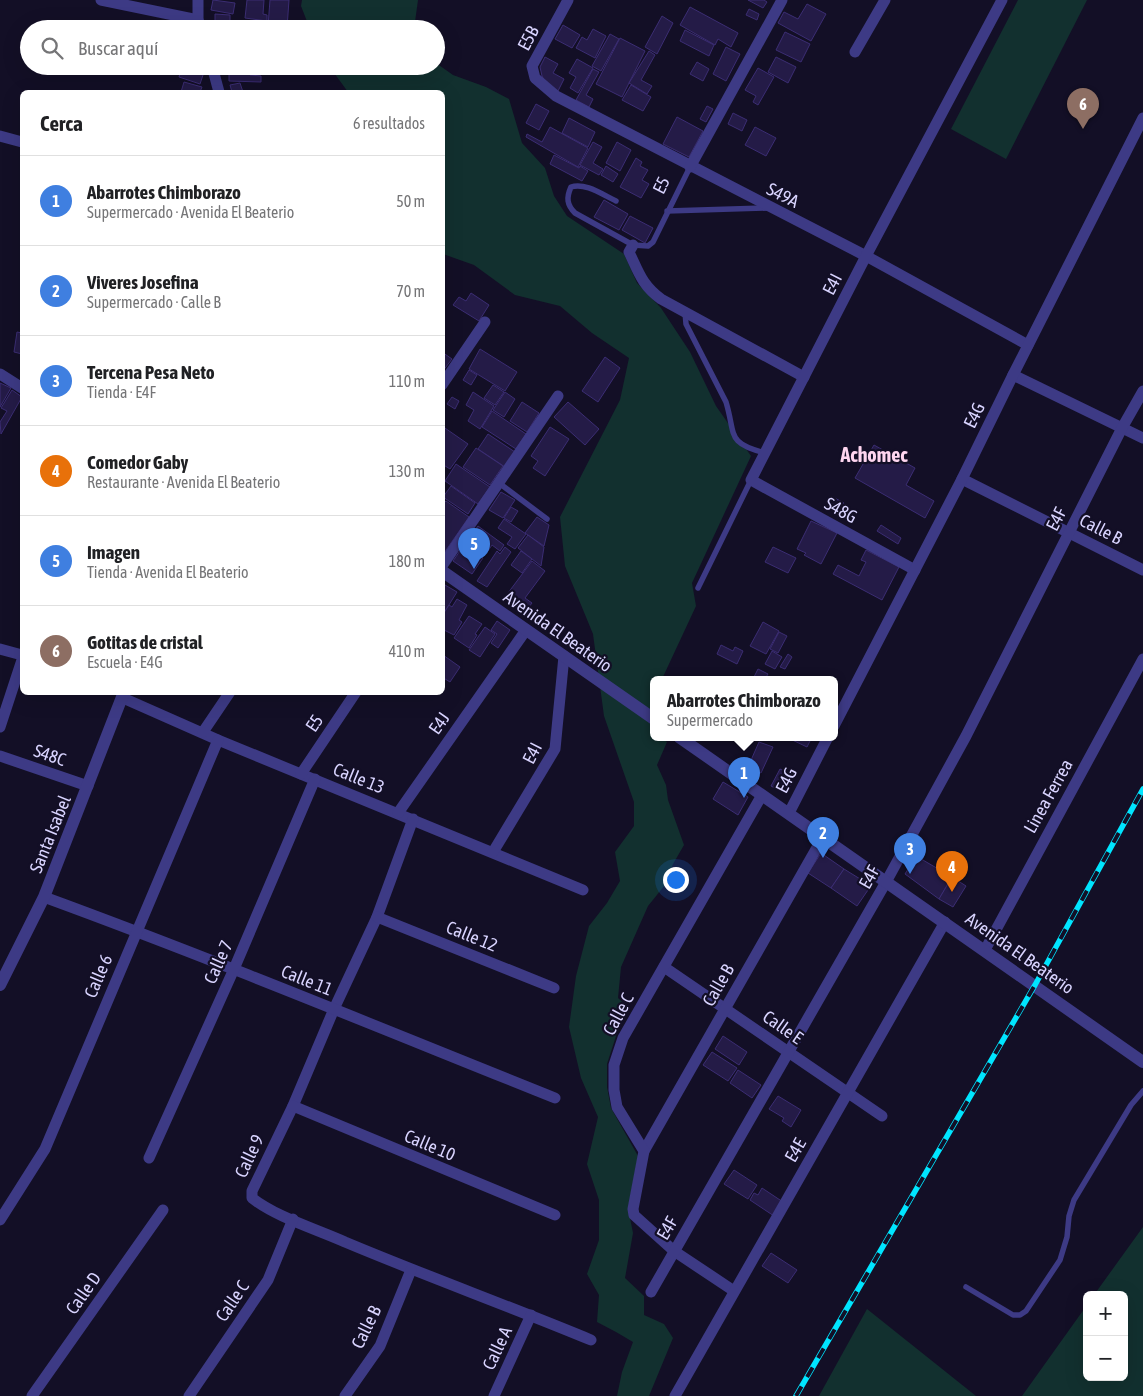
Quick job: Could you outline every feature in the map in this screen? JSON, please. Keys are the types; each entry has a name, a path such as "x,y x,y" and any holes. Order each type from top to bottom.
{"street":[{"path":"101,0 180,20"},
{"path":"198,0 200,20"},
{"name":"E5B","path":"532,66 568,0"},
{"name":"E5","path":"690,167 782,0"},
{"path":"855,52 885,0"},
{"name":"E4I","path":"751,480 866,256 1002,0"},
{"name":"S49A","path":"532,66 535,78 556,96 769,208 866,256 1028,345"},
{"path":"214,75 218,90"},
{"name":"E4G","path":"838,718 962,480 1143,118"},
{"path":"0,136 20,141"},
{"path":"633,245 629,252 641,279 649,290 684,312 804,376"},
{"path":"445,381 485,322"},
{"path":"0,374 20,387"},
{"path":"1013,375 1143,438"},
{"name":"E4F","path":"651,1292 886,882 966,736 1122,428 1143,391"},
{"path":"445,562 558,396"},
{"name":"S48G","path":"751,480 914,570"},
{"name":"Calle B","path":"962,480 1143,570"},
{"name":"Avenida El Beaterio","path":"445,573 650,716"},
{"name":"E4J","path":"398,813 526,630"},
{"path":"0,649 20,654"},
{"name":"E4I","path":"493,852 555,749 564,656"},
{"name":"Linea Ferrea","path":"985,950 1143,659"},
{"path":"0,727 20,666"},
{"name":"Calle 13","path":"123,695 218,740 583,890"},
{"name":"Santa Isabel","path":"0,985 44,897 123,695"},
{"path":"203,732 228,695"},
{"name":"E5","path":"301,774 354,695"},
{"name":"Calle 6","path":"0,1220 45,1149 218,740"},
{"name":"Avenida El Beaterio","path":"685,741 1143,1062"},
{"name":"E4G","path":"789,813 826,741"},
{"name":"S48C","path":"0,756 88,786"},
{"name":"Calle 7","path":"149,1158 234,969 315,779"},
{"name":"Calle C","path":"644,1151 617,1107 614,1090 614,1065 623,1038 762,795"},
{"name":"Calle 9","path":"413,819 377,917 334,1009 293,1106 252,1191 252,1198 261,1205 293,1220 411,1270 531,1315 591,1340"},
{"name":"Calle B","path":"644,1151 823,837"},
{"name":"Calle 11","path":"44,897 234,969 555,1098"},
{"name":"Calle 12","path":"377,917 554,988"},
{"name":"E4E","path":"675,1396 945,922"},
{"name":"Calle E","path":"664,967 882,1116"},
{"name":"Calle 10","path":"293,1106 555,1215"},
{"path":"644,1151 633,1210 634,1215 674,1251 734,1291"},
{"name":"Calle D","path":"32,1396 162,1210"},
{"name":"Calle C","path":"189,1396 268,1280 293,1220"},
{"name":"Calle B","path":"346,1396 380,1346 411,1270"},
{"name":"Calle A","path":"494,1396 531,1315"}],"lane":[{"name":"E5","path":"633,245 648,246 653,242 690,167"},
{"path":"616,201 585,186 576,185 571,188 567,195 570,208 575,213 633,245"},
{"path":"668,211 769,208"},
{"path":"684,312 686,324 726,402 730,415 732,435 740,445 765,453"},
{"name":"E4I","path":"698,588 751,480"},
{"path":"499,483 547,519"},
{"path":"966,1287 1013,1315 1026,1311 1060,1260 1074,1200 1131,1105 1143,1091"}],"green space":[{"path":"302,0 418,0 415,20 306,20 301,6"},
{"path":"1018,0 1087,0 1006,159 951,129"},
{"path":"445,69 453,75 486,87 509,99 522,143 545,168 554,196 567,216 624,254 637,283 661,308 690,352 716,406 751,456 692,583 696,606 663,676 650,676 650,741 667,742 657,765 666,785 668,800 684,845 673,864 665,885 648,906 621,967 618,998 629,1008 616,1036 607,1064 607,1087 611,1108 638,1156 628,1208 633,1233 625,1278 644,1296 644,1315 664,1324 673,1338 649,1396 617,1396 622,1372 633,1342 597,1322 599,1295 587,1274 599,1240 599,1200 587,1164 598,1117 581,1078 569,1027 576,976 589,926 607,903 620,881 615,852 634,826 634,802 604,716 593,634 565,566 560,517 620,400 629,358 592,333 560,306 515,295 474,265 445,255 445,90 347,90 336,75 445,75"},
{"path":"1143,1227 1143,1396 1022,1396 1083,1311 1083,1381 1128,1381 1128,1291 1097,1291"},
{"path":"867,1309 976,1396 819,1396"}],"building":[{"path":"213,0 235,3 233,14 211,10"},
{"path":"247,0 264,0 263,14 267,15 267,20 245,18"},
{"path":"270,0 289,0 288,20 268,20"},
{"path":"748,0 764,0 767,2 763,8"},
{"path":"807,4 826,14 811,41 778,23 784,12 798,19"},
{"path":"690,7 738,33 731,47 718,39 715,45 680,25"},
{"path":"749,9 759,14 757,20 746,15"},
{"path":"215,14 230,15 230,20 215,20"},
{"path":"662,16 673,23 657,54 645,47"},
{"path":"563,25 580,35 572,48 555,39"},
{"path":"593,29 606,36 595,58 576,48 582,37 587,40"},
{"path":"685,30 714,45 709,56 680,41"},
{"path":"785,32 810,44 801,62 776,50"},
{"path":"610,34 619,39 601,71 592,66"},
{"path":"620,38 645,51 622,97 596,84"},
{"path":"726,47 740,54 726,81 713,74"},
{"path":"649,51 655,55 641,80 652,86 647,94 629,83"},
{"path":"545,57 558,64 553,73 564,79 558,91 546,84 542,76 540,67"},
{"path":"776,57 796,67 788,83 768,72"},
{"path":"577,59 593,68 578,93 570,88 576,77 569,73"},
{"path":"697,62 709,69 703,81 690,74"},
{"path":"758,68 774,77 758,105 753,102 756,96 745,90"},
{"path":"593,69 599,72 586,95 593,99 589,107 576,100"},
{"path":"180,75 203,75 200,84 179,77"},
{"path":"229,75 261,76 261,82 229,81"},
{"path":"184,82 202,87 201,90 182,90"},
{"path":"240,83 242,90 231,90 230,85"},
{"path":"631,85 651,97 643,111 622,100"},
{"path":"536,104 549,111 539,130 526,123"},
{"path":"707,106 713,109 706,122 700,119"},
{"path":"733,113 747,120 742,131 728,124"},
{"path":"677,117 703,131 689,157 663,144"},
{"path":"569,118 595,132 588,147 562,133"},
{"path":"550,127 588,148 578,167 526,137 527,134 542,142"},
{"path":"755,127 776,138 766,156 745,145"},
{"path":"593,142 602,147 593,163 603,169 599,175 580,165"},
{"path":"617,142 631,150 620,171 606,163"},
{"path":"554,155 588,171 582,181 550,164"},
{"path":"636,158 642,162 640,166 648,170 642,180 649,184 641,198 620,187"},
{"path":"606,166 618,174 613,182 601,175"},
{"path":"604,200 628,214 619,230 594,217"},
{"path":"630,216 653,228 645,243 622,230"},
{"path":"471,293 489,305 479,321 453,305 459,297 466,301"},
{"path":"17,332 20,333 20,354 14,352"},
{"path":"480,349 517,372 505,391 469,369"},
{"path":"445,354 452,359 445,368"},
{"path":"605,357 620,368 598,402 582,391"},
{"path":"469,370 477,375 471,385 463,380"},
{"path":"0,383 11,388 0,407"},
{"path":"493,385 504,392 495,405 484,398"},
{"path":"12,390 20,396 20,401 1,434 0,422 7,411 1,408"},
{"path":"473,392 494,406 480,429 468,421 474,410 466,405"},
{"path":"505,392 515,399 504,417 493,410"},
{"path":"452,397 459,401 455,409 447,404"},
{"path":"522,402 539,413 527,432 510,421"},
{"path":"568,402 599,429 585,445 554,417"},
{"path":"492,411 526,434 516,449 482,427"},
{"path":"550,427 569,439 545,476 533,468 538,461 531,456"},
{"path":"445,428 468,444 450,469 445,466"},
{"path":"488,434 515,452 505,467 478,449"},
{"path":"874,445 915,468 906,485 934,501 925,518 855,478"},
{"path":"476,448 503,466 490,485 463,467"},
{"path":"456,464 490,487 478,504 445,481"},
{"path":"451,486 475,503 468,514 445,498 445,494"},
{"path":"501,492 515,500 503,518 489,510"},
{"path":"833,497 844,503 838,511 828,505"},
{"path":"445,502 469,517 445,552"},
{"path":"511,507 518,511 511,522 504,518"},
{"path":"537,517 549,525 544,546 525,533"},
{"path":"504,519 526,534 515,549 507,544 512,537 498,528"},
{"path":"811,521 837,533 821,564 797,549"},
{"path":"881,525 901,538 898,544 877,531"},
{"path":"478,526 504,545 500,551 492,545 488,551 470,537"},
{"path":"528,535 544,547 541,566 518,548"},
{"path":"464,545 483,558 472,574 453,561"},
{"path":"505,547 511,552 487,587 477,581 497,551 500,554"},
{"path":"773,547 796,558 788,573 765,562"},
{"path":"866,550 899,567 882,600 833,574 838,565 859,576 866,562 861,560"},
{"path":"521,551 532,559 522,573 511,565"},
{"path":"532,561 545,571 525,598 532,603 525,612 505,597"},
{"path":"445,585 457,592 445,611"},
{"path":"457,599 467,605 459,620 462,622 454,635 445,630 445,611 449,605 452,607"},
{"path":"469,616 482,624 469,648 454,638"},
{"path":"497,621 510,630 498,648 491,643 497,634 491,630"},
{"path":"763,622 779,631 766,654 750,646"},
{"path":"485,627 495,634 480,657 469,650"},
{"path":"779,632 787,636 778,653 770,649"},
{"path":"721,645 733,651 735,647 743,651 737,664 717,654"},
{"path":"772,651 782,657 775,669 765,664"},
{"path":"788,654 792,657 785,669 780,667"},
{"path":"445,656 460,667 450,682 445,679"},
{"path":"758,669 768,674 767,676 754,676"},
{"path":"794,741 810,741 807,747"},
{"path":"759,742 773,747 761,773 748,767"},
{"path":"780,769 794,776 786,794 771,786"},
{"path":"723,782 748,797 738,815 713,799"},
{"path":"821,853 844,869 831,888 808,873"},
{"path":"916,856 952,877 939,899 905,874"},
{"path":"844,869 865,882 868,890 857,906 831,888"},
{"path":"952,877 966,886 953,907 939,899"},
{"path":"723,1036 747,1052 739,1065 715,1049"},
{"path":"712,1052 737,1068 728,1081 703,1065"},
{"path":"738,1070 761,1085 752,1098 730,1083"},
{"path":"778,1096 801,1110 791,1127 782,1121 784,1118 769,1109"},
{"path":"734,1170 757,1185 748,1199 724,1184"},
{"path":"762,1188 783,1202 774,1216 750,1200 754,1193 758,1195"},
{"path":"771,1253 797,1270 788,1283 762,1266"}],"railway":[{"path":"796,1396 1035,985 1143,789"}],"place":[{"name":"Gotitas de cristal","path":"1083,129"},
{"name":"Imagen","path":"474,569"},
{"name":"Abarrotes Chimborazo","path":"744,798"},
{"name":"Viveres Josefina","path":"823,858"},
{"name":"Tercena Pesa Neto","path":"910,874"},
{"name":"Comedor Gaby","path":"952,892"}],"district":[{"name":"Achomec","path":"874,454"}]}
